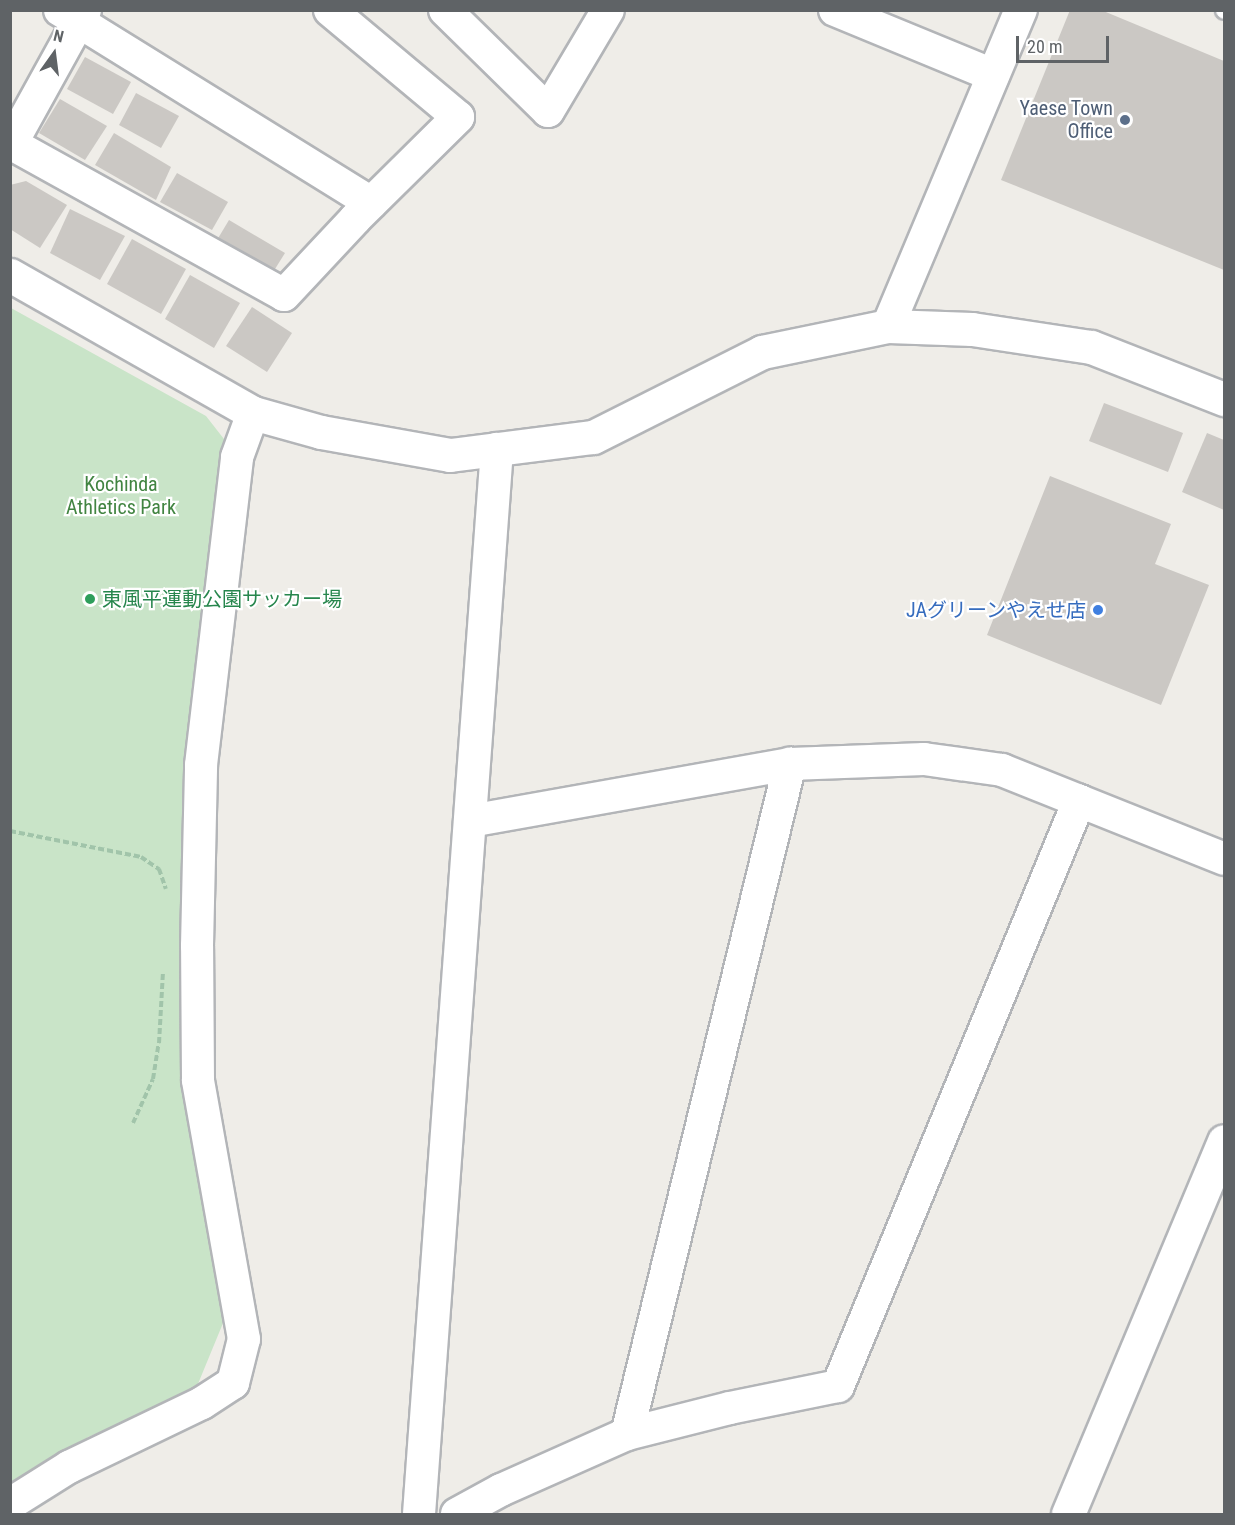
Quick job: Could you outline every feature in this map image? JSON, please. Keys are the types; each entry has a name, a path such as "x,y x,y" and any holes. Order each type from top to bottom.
{"street":[{"path":"330,10 458,117 371,203 284,295 11,145 75,14 371,203"},
{"path":"445,10 548,111 608,10"},
{"path":"836,10 993,75"},
{"path":"888,326 1021,10"},
{"path":"10,275 253,413 321,432 450,455 593,437 762,352 888,326 972,329 1091,347 1224,399"},
{"path":"10,1504 69,1467 202,1403 233,1383 244,1339 198,1080 197,946 202,753 237,456 253,413"},
{"path":"418,1515 497,449"},
{"path":"470,821 790,764 935,761 1002,770 1224,859"},
{"path":"627,1434 790,764"},
{"path":"457,1515 501,1490 627,1434 730,1408 838,1386 1079,801"},
{"path":"1068,1515 1224,1141"}],"path":[{"path":"10,831 141,857 159,868 167,895"},
{"path":"132,1123 153,1079 159,1043 164,963"}],"green space":[{"name":"Kochinda Athletics Park","path":"11,308 206,416 238,457 185,858 228,1311 193,1396 88,1437 11,1498"}],"building":[{"name":"Yaese Town Office","path":"1070,10 1101,10 1224,61 1224,270 1001,180"},
{"path":"85,57 131,82 113,114 67,89"},
{"path":"136,93 179,116 161,148 119,125"},
{"path":"60,99 107,126 85,160 39,133"},
{"path":"114,133 171,167 156,200 95,165"},
{"path":"177,173 228,202 212,230 160,202"},
{"path":"26,181 67,205 40,248 10,229 10,185"},
{"path":"70,209 125,236 100,280 50,253"},
{"path":"229,220 285,253 270,277 214,245"},
{"path":"132,239 186,269 161,314 107,284"},
{"path":"190,275 240,303 214,348 165,319"},
{"path":"252,307 292,333 267,372 226,346"},
{"path":"1104,403 1183,433 1168,472 1089,441"},
{"path":"1207,433 1224,440 1224,510 1182,492"},
{"name":"JAグリーンやえせ店","path":"1050,476 1171,524 1155,564 1209,585 1161,705 987,635"}],"place":[{"name":"Yaese Town Office","path":"1125,120"},
{"name":"東風平運動公園サッカー場","path":"90,599"},
{"name":"JAグリーンやえせ店","path":"1098,610"}]}
